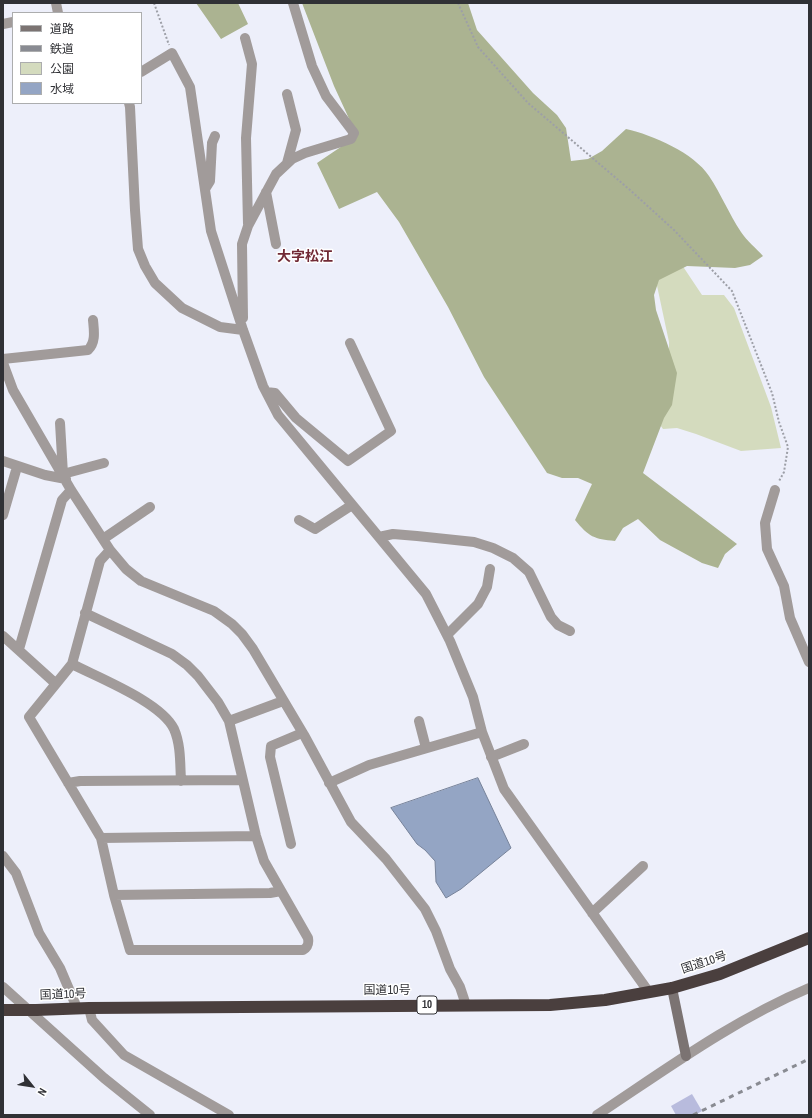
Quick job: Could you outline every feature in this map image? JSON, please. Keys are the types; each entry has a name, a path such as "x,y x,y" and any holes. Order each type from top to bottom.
{"highway":[{"name":"国道10号","path":"7,1010 77,1008 550,1005 605,1000 672,988 720,974 809,938"}],"main road":[{"path":"672,988 686,1056"}],"street":[{"path":"243,330 242,244 248,226 276,174 292,159 305,153 351,139 354,133 326,96 312,66 293,3"},
{"path":"245,38 252,64 246,138 248,226"},
{"path":"142,71 172,53 190,87 211,231 243,330 266,392 278,415 426,594 447,634 473,697 482,732 504,789 648,992"},
{"path":"286,94 296,130 287,163"},
{"path":"129,104 134,210 138,249 145,266 155,283 182,308 220,327 243,330"},
{"path":"205,189 210,181 212,143 215,136"},
{"path":"266,192 276,244"},
{"path":"3,359 88,350 92,346 94,336 93,320"},
{"path":"266,392 274,393 296,418 348,461 391,431 350,343"},
{"path":"3,363 13,390 71,490 110,550 126,569 141,581 214,611 232,624 242,634 253,649 302,733 351,822 386,859 425,909 436,930 450,969 460,987 466,1005"},
{"path":"60,423 64,477"},
{"path":"3,462 45,475 64,477 104,463"},
{"path":"3,515 17,466"},
{"path":"18,649 62,500 71,490"},
{"path":"775,490 766,523 767,549 784,586 790,618 809,662"},
{"path":"299,520 315,529 352,505"},
{"path":"103,539 150,507"},
{"path":"379,537 393,534 417,536 474,542 493,548 513,558 529,572 551,617 558,624 570,631"},
{"path":"86,613 172,654 187,665 198,676 218,702 229,721 256,836 264,861 308,938 309,943 303,950 130,950 114,895 101,838 28,717 72,664 100,561 110,550"},
{"path":"447,634 478,604 487,587 490,569"},
{"path":"3,636 56,683"},
{"path":"72,664 146,701 161,713 174,729 178,747 181,781"},
{"path":"229,721 283,701"},
{"path":"419,721 426,748"},
{"path":"329,783 369,765 482,732"},
{"path":"291,844 270,757 271,746 302,733"},
{"path":"491,757 524,744"},
{"path":"68,783 80,781 242,780"},
{"path":"101,838 256,836"},
{"path":"3,856 16,873 39,932 60,968 77,1008"},
{"path":"592,913 643,866"},
{"path":"114,895 270,893 280,890"},
{"path":"3,987 104,1078 150,1115"},
{"path":"597,1115 686,1056 744,1020 787,997 809,988"},
{"path":"89,1008 92,1020 124,1055 229,1115"}],"path":[{"path":"154,3 172,53"},
{"path":"458,3 478,47 528,103 630,190 674,230 732,291 772,393 779,422 788,447 784,472 775,490"}],"green space":[{"path":"196,3 238,3 248,24 221,39"},
{"path":"302,3 468,3 477,30 533,93 557,115 566,128 571,161 588,159 602,151 626,129 660,140 672,146 694,160 709,176 741,232 763,256 750,265 735,268 687,266 659,280 654,295 656,310 677,373 672,405 664,418 643,473 737,544 725,554 718,568 702,563 660,540 638,519 623,528 615,541 597,538 588,534 575,520 592,484 578,478 562,478 547,473 484,377 448,307 399,222 377,192 339,209 317,163 357,136 334,86"},
{"path":"680,262 702,295 724,295 734,308 771,407 781,448 741,451 677,428 663,429 658,422 669,379 669,342 656,281"}],"water":[{"path":"478,778 511,848 461,889 446,898 436,882 435,861 417,844 391,808"}],"building":[{"path":"692,1094 702,1111 695,1115 676,1115 671,1106"}],"railway":[{"path":"693,1115 809,1059"}],"district":[{"name":"大字松江","path":"305,257"}]}
